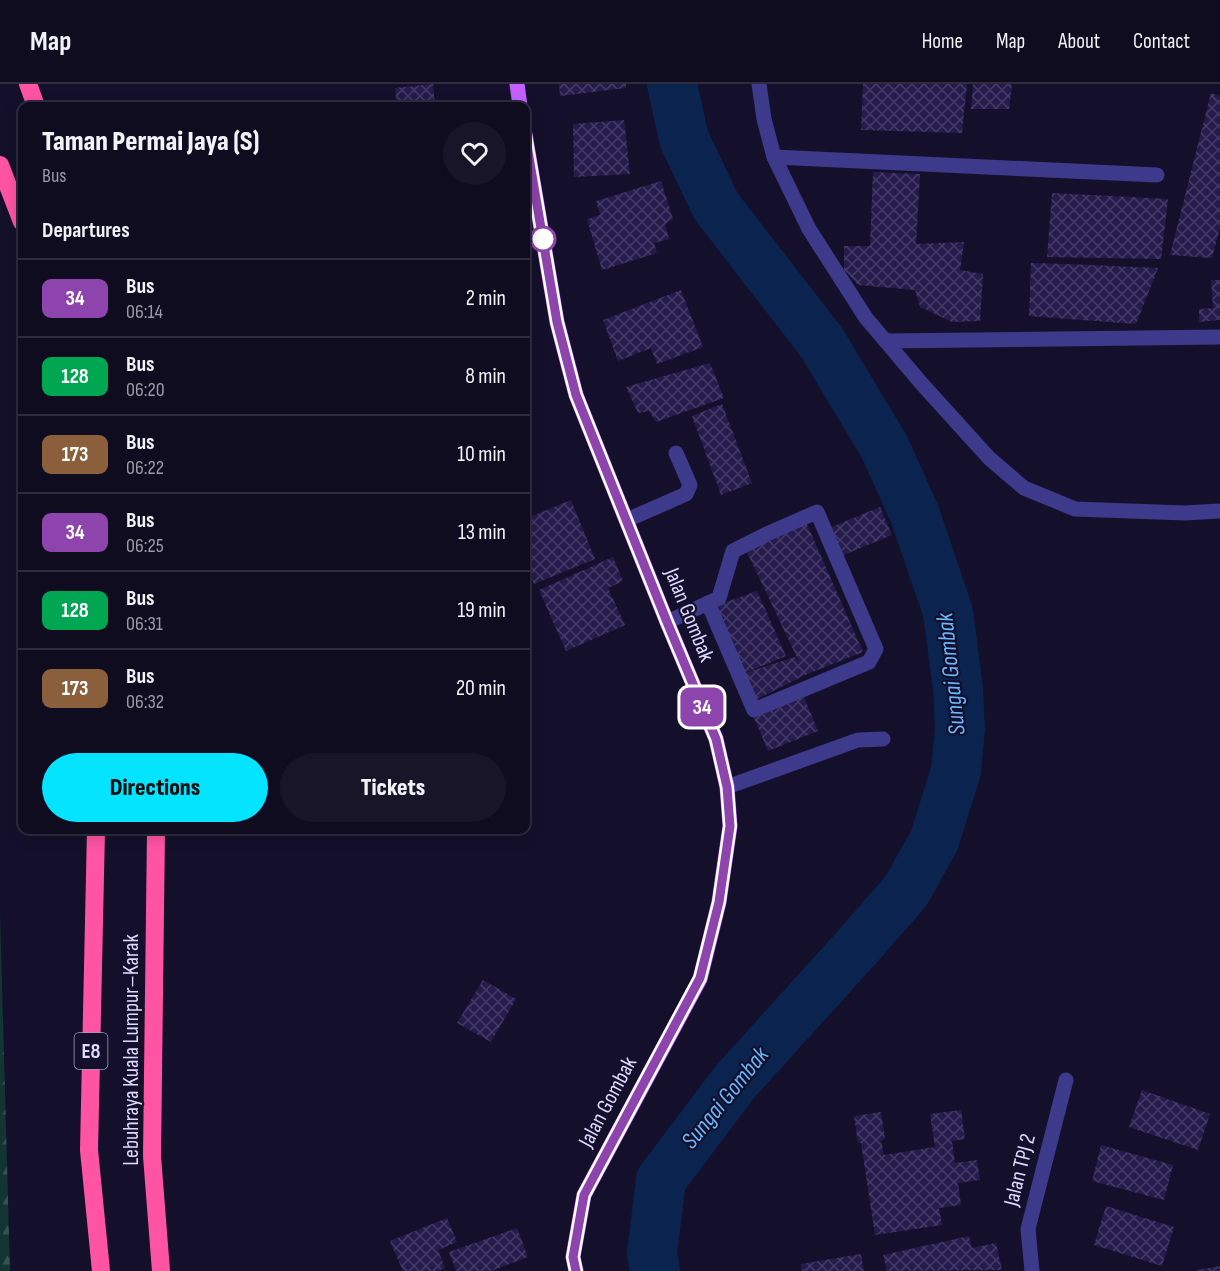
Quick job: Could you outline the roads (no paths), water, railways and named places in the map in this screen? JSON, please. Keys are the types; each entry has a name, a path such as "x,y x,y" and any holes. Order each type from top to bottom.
{"highway":[{"path":"28,84 35,102"},
{"path":"0,165 18,212"},
{"name":"Lebuhraya Kuala Lumpur–Karak","path":"96,834 89,1150 101,1271"},
{"name":"Lebuhraya Kuala Lumpur–Karak","path":"156,834 153,1156 161,1271"}],"main road":[{"path":"517,84 519,102"},
{"name":"Jalan Gombak","path":"531,202 557,322 576,395 716,739 727,787 730,826 719,902 700,978 584,1195 573,1257 576,1271"}],"street":[{"path":"759,84 774,157 809,229 866,318 989,458 1024,488 1075,509 1185,513 1220,511"},
{"path":"774,157 1157,175"},
{"path":"886,341 1220,337"},
{"path":"627,520 686,494 690,485 676,453"},
{"path":"667,622 708,603 719,598 733,551 817,512 876,650 869,662 754,710 708,603"},
{"path":"727,787 858,740 883,739"},
{"name":"Jalan TPJ 2","path":"1032,1271 1028,1229 1066,1080"}],"waterway":[{"name":"Sungai Gombak","path":"655,1271 652,1253 661,1180 734,1083 906,891 934,841 956,771 960,729 958,689 948,612 915,515 885,448 822,343 716,206 684,139 672,84"}]}
